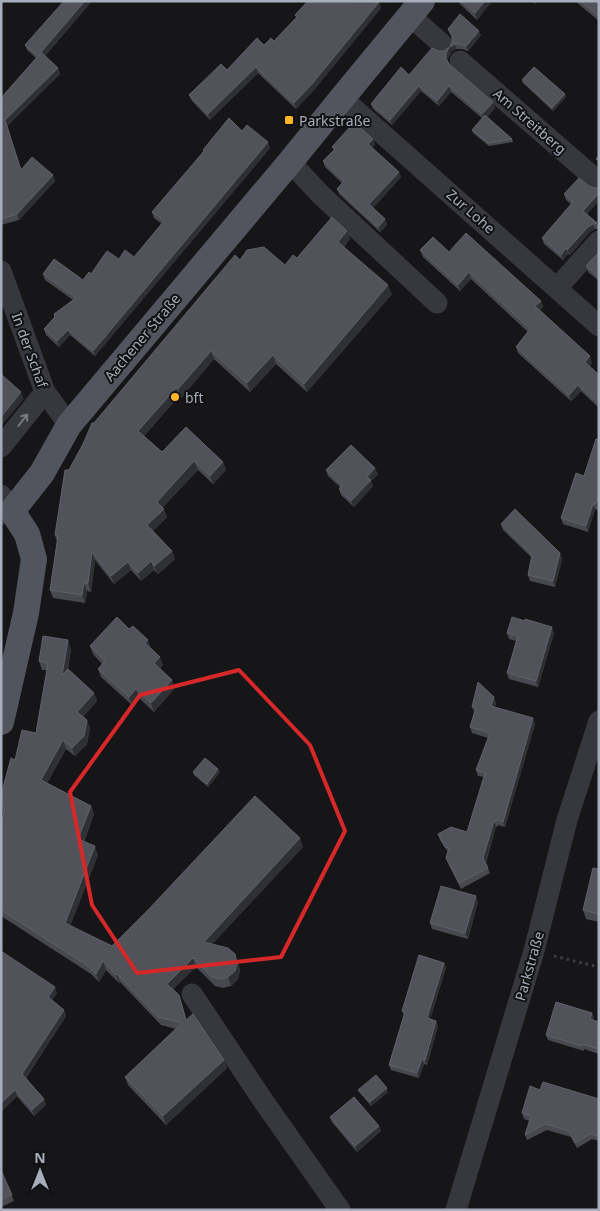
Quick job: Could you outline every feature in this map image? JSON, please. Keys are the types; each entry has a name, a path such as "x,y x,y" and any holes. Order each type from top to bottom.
{"main road":[{"name":"Aachener Straße","path":"1,722 26,613 34,559 27,534 5,506 42,473 68,425 290,162 416,9"}],"street":[{"path":"416,9 442,44"},
{"name":"Am Streitberg","path":"460,61 599,182"},
{"name":"Zur Lohe","path":"342,98 599,326"},
{"path":"290,162 321,195 437,303"},
{"path":"557,288 599,241"},
{"name":"In der Schaf","path":"1,271 45,392 68,425"},
{"path":"1,447 45,392"},
{"name":"Parkstraße","path":"456,1210 534,951 567,820 599,721"},
{"path":"192,994 262,1099 340,1210"}],"path":[{"path":"534,951 599,966"}],"highlighted area":[{"path":"239,670 310,745 345,831 281,957 137,973 92,905 70,792 140,695"}],"building":[{"path":"64,1 85,1 41,52 58,68 5,120 21,170 32,157 53,175 17,214 1,219 1,98 38,56 25,45"},
{"path":"308,1 379,2 312,84 294,103 256,67 208,114 189,95 221,64 227,70 257,38 264,45 271,38 274,41 297,17 295,15"},
{"path":"461,1 485,1 475,13"},
{"path":"580,1 599,1 599,16"},
{"path":"460,14 479,31 466,46 455,44 450,47 452,36 448,29"},
{"path":"449,47 446,59 450,65 493,102 482,114 449,86 437,101 419,86 390,120 371,104 401,67 409,75 432,48 444,51"},
{"path":"534,67 565,94 552,108 522,80"},
{"path":"485,115 512,139 488,143 472,130"},
{"path":"229,118 242,131 247,125 268,142 93,351 68,330 57,341 44,329 55,317 54,314 76,298 43,274 54,259 83,280 89,272 91,274 107,251 119,259 125,250 134,257 164,221 152,212 204,151"},
{"path":"355,123 373,139 368,144 399,172 369,204 385,219 378,227 337,189 344,181 323,161 335,149 332,147"},
{"path":"579,178 589,186 599,188 599,193 583,211 597,223 588,227 561,255 542,238 573,202 564,194"},
{"path":"332,217 347,231 338,242 388,285 304,384 273,355 247,383 211,351 138,431 162,452 186,427 223,462 210,476 194,461 157,502 164,509 147,525 172,551 154,566 151,561 138,573 128,562 111,576 92,552 88,583 84,583 82,595 50,590 58,536 55,535 65,470 69,470 92,423 94,423 235,255 240,260 247,250 264,247 285,265 293,255 297,258"},
{"path":"466,233 541,301 535,306 590,356 585,362 599,375 599,404 578,385 569,395 516,347 530,329 469,272 458,285 420,250 433,237 449,252"},
{"path":"599,252 599,277 586,266"},
{"path":"1,370 2,375 21,392 1,417"},
{"path":"596,439 599,440 599,497 596,504 593,504 586,526 561,518 576,473 584,476"},
{"path":"351,445 375,468 367,477 371,480 351,501 339,489 342,485 326,470"},
{"path":"515,509 560,553 553,581 528,575 532,555 501,524"},
{"path":"117,617 129,629 133,626 148,640 145,643 160,657 154,663 172,680 151,703 136,689 129,697 98,669 105,661 90,646"},
{"path":"512,617 552,627 536,681 507,673 518,636 507,633"},
{"path":"43,636 68,640 62,675 68,669 94,693 77,712 87,720 84,736 72,748 63,740 41,780 91,806 78,839 95,846 65,923 112,946 255,796 300,838 204,942 228,948 235,954 237,963 235,971 228,977 220,979 212,977 193,958 167,984 179,995 186,1020 193,1014 224,1060 163,1116 125,1077 182,1023 158,1017 103,961 96,974 88,966 1,910 1,824 5,807 1,805 1,795 11,758 15,760 22,730 36,733 48,663 39,661"},
{"path":"478,682 494,697 491,706 533,718 503,822 494,821 483,858 488,868 459,883 446,858 449,848 445,847 438,834 451,827 467,832 485,773 476,770 490,733 470,727 476,708 472,707"},
{"path":"205,758 218,769 207,784 193,772"},
{"path":"593,868 599,869 599,914 583,910"},
{"path":"441,886 476,896 465,933 430,923"},
{"path":"1,951 55,987 48,997 64,1010 22,1074 44,1099 32,1110 15,1090 1,1103"},
{"path":"419,955 444,963 427,1018 436,1021 425,1060 422,1059 417,1073 389,1065 405,1012 402,1011"},
{"path":"556,1002 592,1013 590,1019 599,1022 599,1049 546,1035"},
{"path":"376,1075 387,1088 370,1102 358,1090"},
{"path":"543,1082 599,1099 599,1136 590,1134 575,1143 569,1131 545,1124 525,1135 531,1116 522,1113 530,1086 540,1090"},
{"path":"354,1097 379,1126 355,1146 330,1117"},
{"path":"1,1170 12,1195 1,1199"}],"place":[{"name":"Parkstraße","path":"289,120"},
{"name":"bft","path":"175,397"}]}
